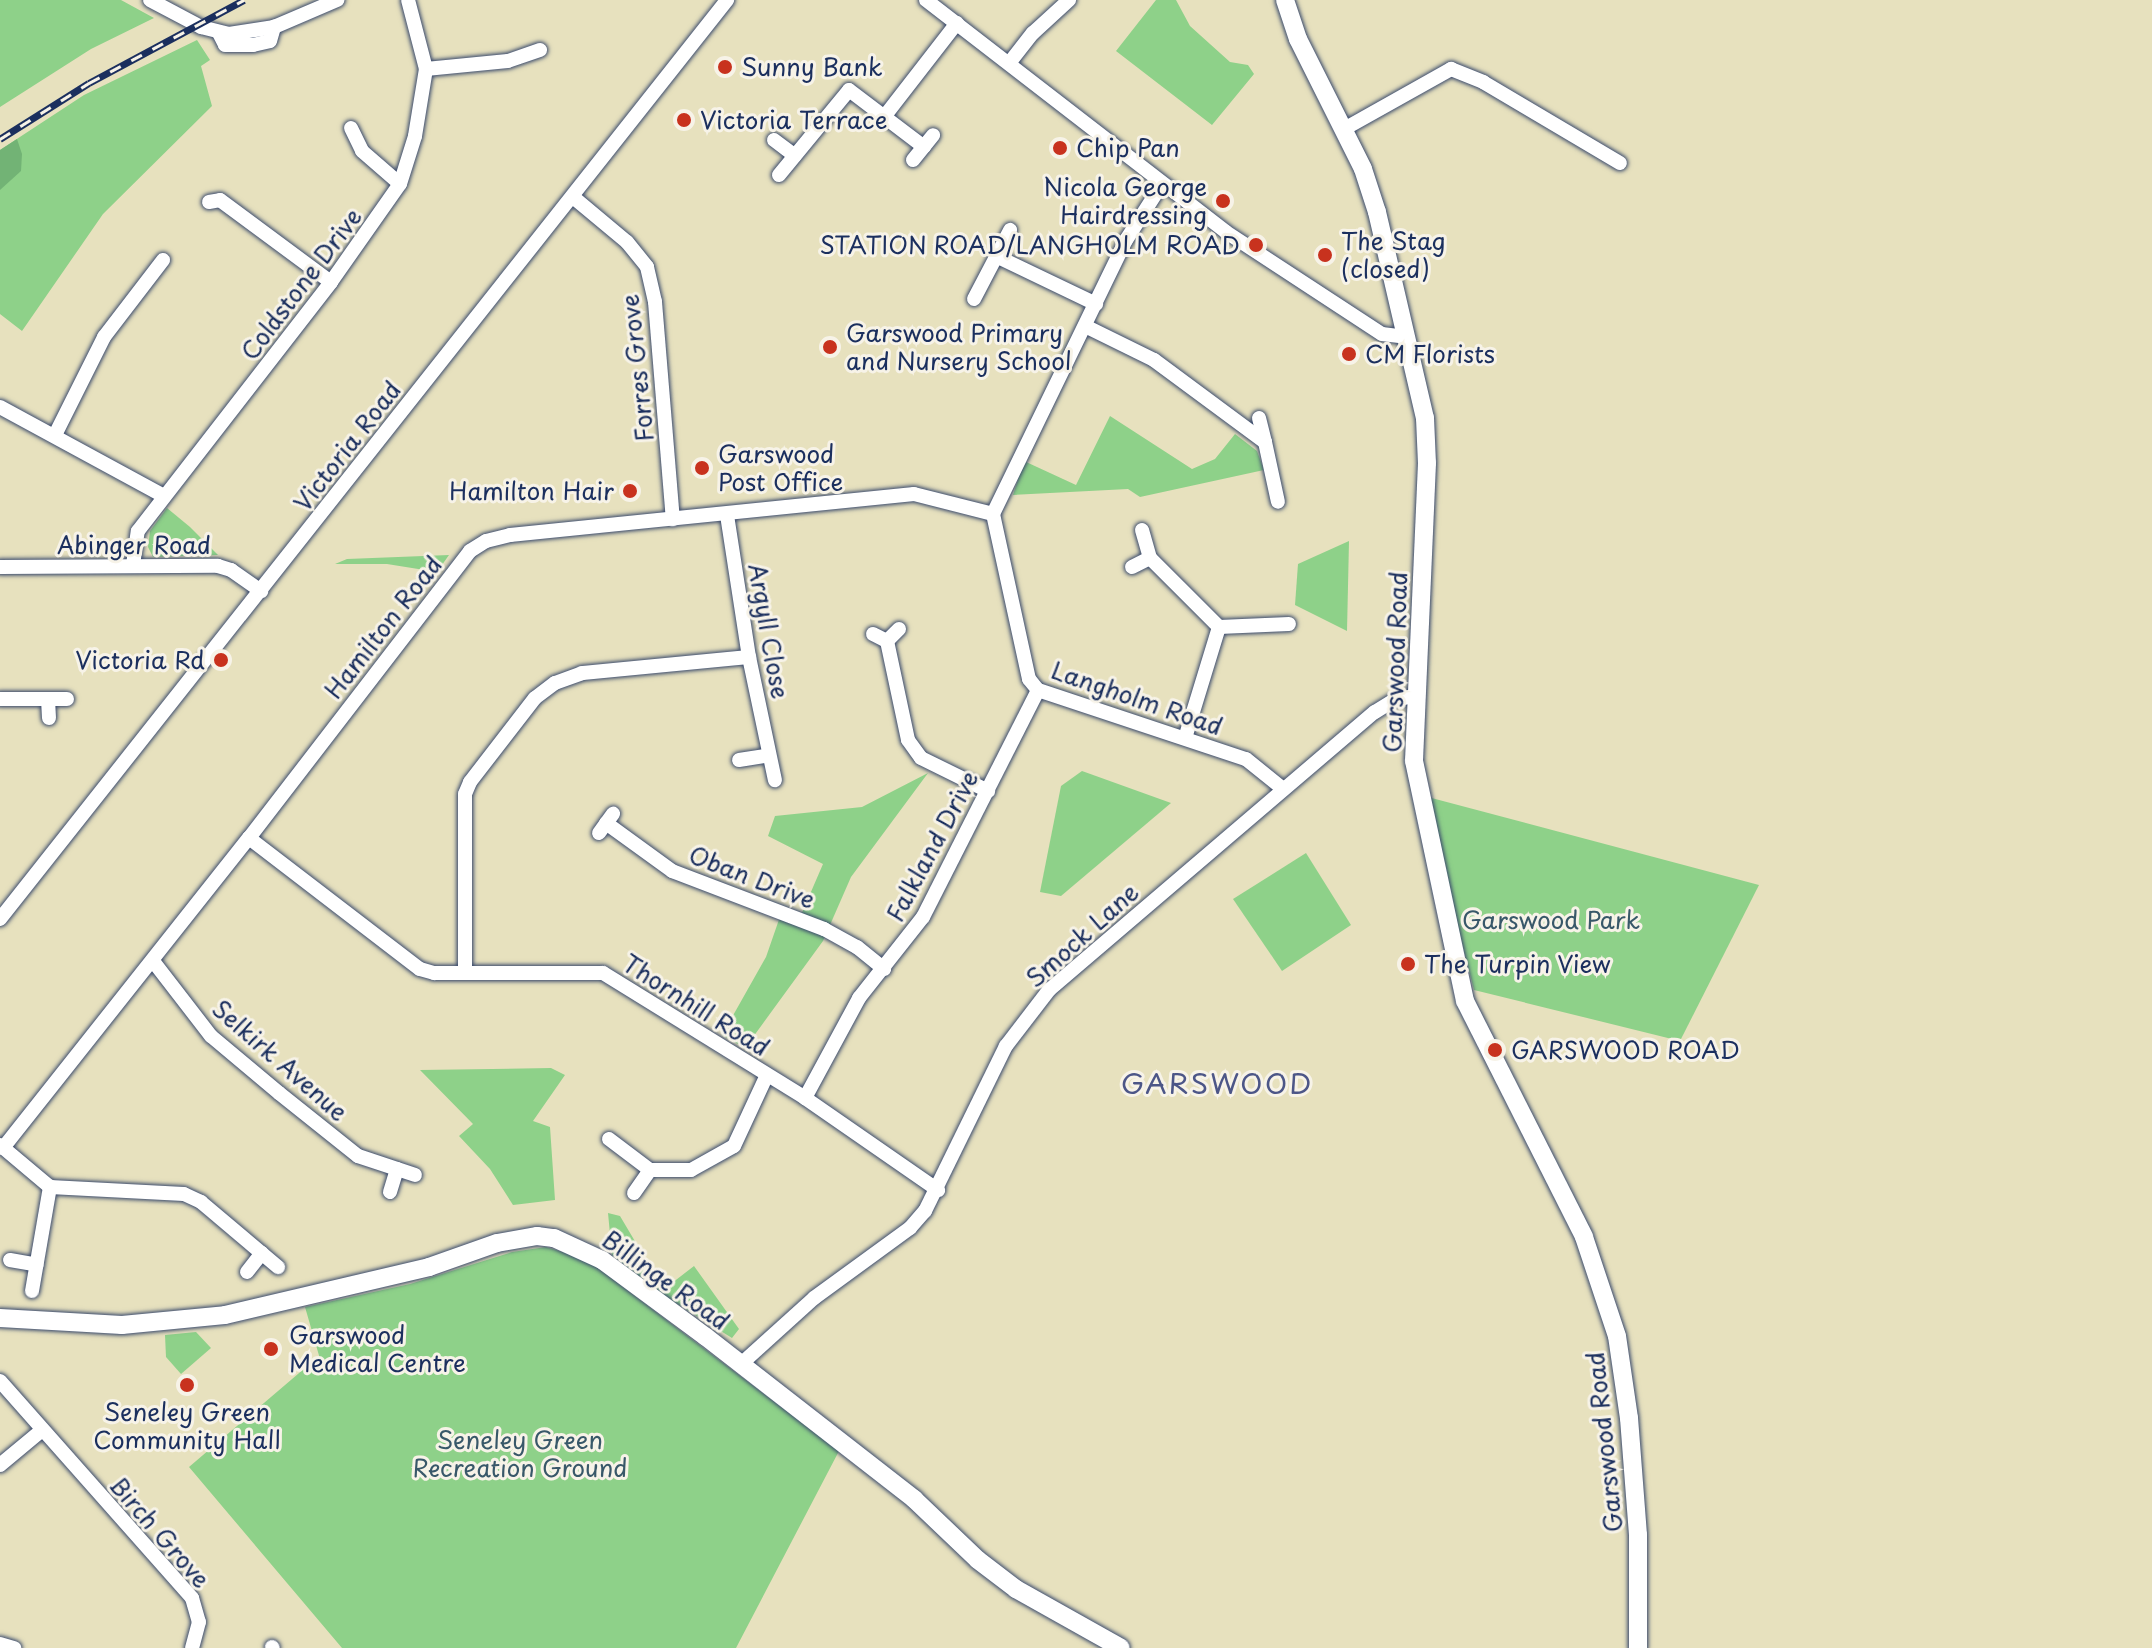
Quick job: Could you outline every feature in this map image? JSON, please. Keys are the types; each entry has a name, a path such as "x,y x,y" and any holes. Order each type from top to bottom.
{"street":[{"path":"150,0 219,33 241,34 274,27 337,0"},
{"name":"Coldstone Drive","path":"133,565 133,544 138,531 331,282 400,184 415,136 426,69 408,0"},
{"name":"Victoria Road","path":"0,919 727,0"},
{"path":"926,0 1226,232 1382,334 1406,337"},
{"path":"1010,62 1033,33 1069,0"},
{"name":"Garswood Road","path":"1285,0 1298,39 1363,169 1377,212 1425,418 1427,454 1414,761 1465,1001 1584,1237 1617,1336 1629,1418 1638,1535 1638,1648"},
{"path":"884,117 957,23"},
{"path":"426,69 516,64 540,50"},
{"path":"1344,129 1451,69 1483,82 1620,163"},
{"path":"779,175 849,90 884,117 928,141 913,160"},
{"path":"351,137 376,166 400,184"},
{"path":"774,140 795,156"},
{"path":"993,514 1126,240 1162,184"},
{"path":"216,197 331,282"},
{"name":"Forres Grove","path":"573,197 627,242 647,267 655,302 673,519"},
{"path":"974,299 1010,230"},
{"path":"998,257 1096,304"},
{"path":"55,435 104,337 159,277 163,260"},
{"path":"1085,326 1154,360 1265,442"},
{"path":"0,407 164,496"},
{"path":"1259,418 1278,502"},
{"name":"Hamilton Road","path":"2,1146 153,961 470,551 486,541 510,535 914,494 993,514"},
{"name":"Langholm Road","path":"993,514 1029,679 1038,690 1246,759 1282,788"},
{"name":"Argyll Close","path":"727,515 749,657 775,780"},
{"path":"1142,530 1150,558 1219,627 1287,625"},
{"path":"1132,567 1150,558"},
{"name":"Abinger Road","path":"0,567 133,565 225,568 261,591"},
{"path":"1185,738 1219,627"},
{"path":"899,629 880,638 908,740 921,758 988,791"},
{"path":"465,973 465,794 470,782 535,698 555,683 582,673 749,657"},
{"name":"Falkland Drive","path":"805,1098 859,998 923,917 1038,690"},
{"name":"Smock Lane","path":"741,1364 814,1298 910,1228 938,1190 966,1122 1006,1046 1049,990 1282,788 1375,712 1394,700 1415,696"},
{"path":"0,699 67,699"},
{"path":"48,699 49,718"},
{"path":"739,760 769,755"},
{"name":"Oban Drive","path":"606,823 672,871 824,929 857,947 884,969"},
{"name":"Thornhill Road","path":"249,838 420,969 465,973 603,973 805,1098 938,1190"},
{"name":"Selkirk Avenue","path":"153,961 211,1036 358,1156 415,1175"},
{"path":"609,1139 650,1170 691,1170 734,1146 767,1075"},
{"path":"2,1146 50,1187 184,1194 201,1202 278,1267"},
{"path":"390,1192 397,1169"},
{"path":"634,1193 650,1170"},
{"path":"32,1291 50,1187"},
{"name":"Billinge Road","path":"0,1318 122,1325 225,1315 429,1267 497,1243 537,1236 571,1244 602,1260 741,1364 914,1499 978,1560 1016,1589 1121,1648"},
{"path":"247,1272 262,1253"},
{"path":"10,1260 37,1265"},
{"name":"Birch Grove","path":"0,1381 192,1598 199,1622 192,1648"},
{"path":"0,1465 42,1430"},
{"path":"0,1644 14,1648"}],"green space":[{"path":"0,0 121,0 154,18 91,49 0,107"},
{"path":"1156,0 1176,0 1190,26 1230,62 1248,65 1254,74 1212,125 1116,51"},
{"path":"197,40 210,60 201,66 212,106 103,214 22,331 0,314 0,150 84,95"},
{"path":"17,139 22,154 21,171 0,190 0,150"},
{"path":"1110,416 1192,469 1215,459 1235,434 1257,451 1264,470 1140,497 1128,489 1013,495 1024,461 1076,485"},
{"path":"167,508 218,555 153,557 148,547 150,531"},
{"path":"1349,541 1347,631 1295,605 1298,564"},
{"path":"449,555 437,572 387,564 335,564 347,559"},
{"path":"1082,771 1171,803 1061,896 1040,892 1061,786"},
{"path":"928,773 851,877 823,941 745,1048 722,1035 766,957 783,908 801,915 823,864 768,836 775,816 862,807"},
{"name":"Garswood Park","path":"1424,796 1759,885 1680,1041 1474,990"},
{"path":"1306,853 1351,925 1282,971 1233,899"},
{"path":"551,1068 565,1075 533,1121 550,1127 555,1200 513,1205 490,1169 459,1136 473,1124 420,1070"},
{"path":"608,1213 620,1216 652,1270 672,1283 694,1266 739,1329 732,1338 663,1295 612,1255"},
{"name":"Seneley Green Recreation Ground","path":"546,1247 586,1259 839,1451 736,1648 342,1648 189,1467 312,1362 320,1359 305,1307 410,1284 512,1252"},
{"path":"196,1332 211,1348 181,1374 166,1357 165,1335"}],"railway":[{"path":"0,139 89,83 244,0"}],"place":[{"name":"Sunny Bank","path":"725,67"},
{"name":"Victoria Terrace","path":"684,120"},
{"name":"Chip Pan","path":"1060,148"},
{"name":"Nicola George Hairdressing","path":"1223,201"},
{"name":"STATION ROAD/LANGHOLM ROAD","path":"1256,245"},
{"name":"The Stag (closed)","path":"1325,255"},
{"name":"Garswood Primary and Nursery School","path":"830,347"},
{"name":"CM Florists","path":"1349,354"},
{"name":"Garswood Post Office","path":"702,468"},
{"name":"Hamilton Hair","path":"630,491"},
{"name":"Victoria Rd","path":"221,660"},
{"name":"The Turpin View","path":"1408,964"},
{"name":"GARSWOOD ROAD","path":"1495,1050"},
{"name":"Garswood Medical Centre","path":"271,1349"},
{"name":"Seneley Green Community Hall","path":"187,1385"}],"district":[{"name":"GARSWOOD","path":"1217,1083"}]}
